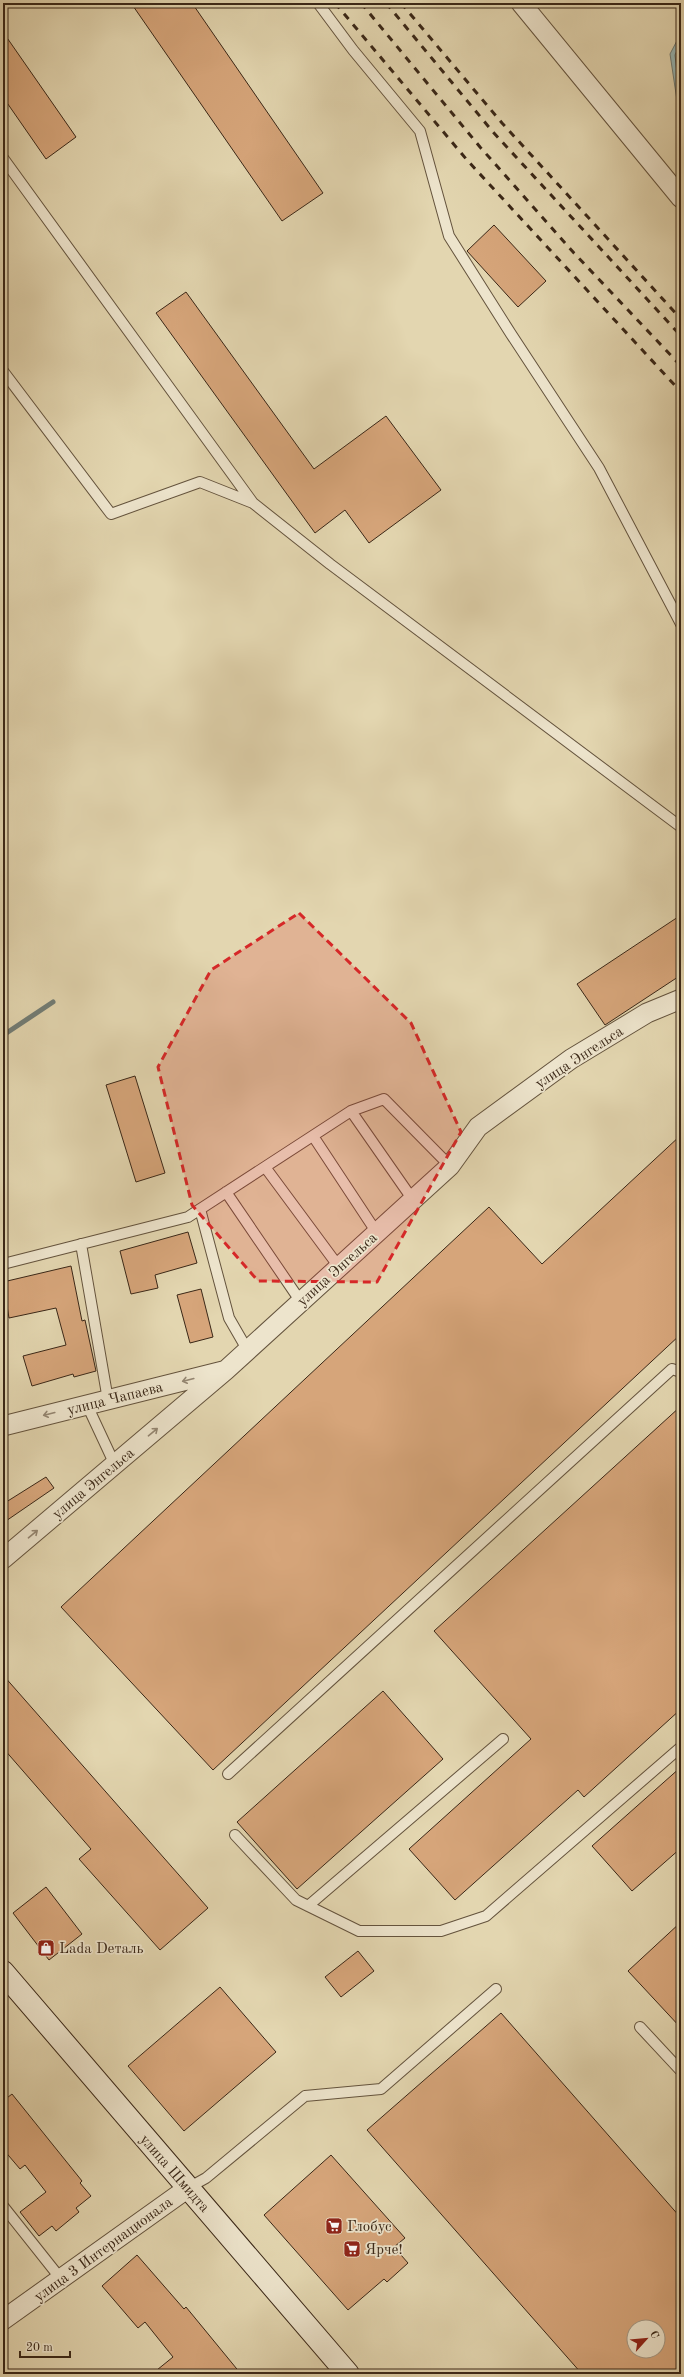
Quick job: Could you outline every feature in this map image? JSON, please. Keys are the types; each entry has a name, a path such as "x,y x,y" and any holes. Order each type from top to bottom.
{"main road":[{"name":"улица Шмидта","path":"3,1972 348,2374"}],"street":[{"path":"521,3 681,198"},
{"name":"улица Энгельса","path":"3,1559 248,1351 450,1166 478,1126 571,1059 647,1013 681,999"},
{"name":"улица Чапаева","path":"3,1426 226,1370"},
{"name":"улица 3 Интернационала","path":"3,2320 188,2188"}],"lane":[{"path":"318,3 353,50 420,131 449,236 599,468 681,624"},
{"path":"3,158 253,503 330,564 681,827"},
{"path":"3,371 111,514 200,482 253,503"},
{"path":"3,1264 188,1217 351,1111 384,1099 450,1166"},
{"path":"351,1111 413,1200"},
{"path":"313,1136 377,1233"},
{"path":"265,1167 339,1267"},
{"path":"226,1192 301,1302"},
{"path":"200,1209 229,1318 248,1351"},
{"path":"81,1244 108,1400"},
{"path":"228,1774 672,1369 681,1372"},
{"path":"87,1405 115,1464"},
{"path":"308,1906 503,1739"},
{"path":"235,1835 296,1900 359,1931 441,1931 486,1916 681,1746"},
{"name":"улица 3 Интернационала","path":"188,2188 206,2178 305,2096 381,2089 496,1989"},
{"path":"640,2027 681,2071"},
{"path":"3,2206 61,2279"}],"highlighted area":[{"path":"299,913 411,1023 461,1132 377,1282 258,1281 192,1205 158,1067 211,970"}],"water":[{"path":"681,33 681,127 670,54"}],"building":[{"path":"131,3 192,3 323,193 282,221"},
{"path":"3,32 76,137 46,159 3,97"},
{"path":"494,225 546,281 518,307 467,251"},
{"path":"186,292 314,469 386,416 441,490 369,543 345,510 315,533 156,313"},
{"path":"681,915 681,975 605,1025 577,984"},
{"path":"135,1076 165,1173 136,1182 106,1085"},
{"path":"681,1135 681,1334 213,1770 61,1607 489,1207 542,1264"},
{"path":"188,1232 197,1263 155,1275 158,1288 131,1294 120,1251"},
{"path":"71,1266 82,1321 85,1320 96,1371 74,1377 73,1374 32,1386 23,1356 66,1345 56,1308 9,1318 3,1282"},
{"path":"201,1289 213,1337 190,1343 177,1295"},
{"path":"681,1406 681,1709 584,1797 578,1790 455,1900 409,1849 531,1739 434,1631"},
{"path":"46,1477 54,1488 3,1523 3,1504"},
{"path":"3,1675 208,1908 160,1950 79,1859 91,1849 3,1748"},
{"path":"383,1691 443,1759 297,1889 237,1822"},
{"path":"681,1767 681,1848 632,1891 592,1846"},
{"path":"46,1887 82,1934 49,1960 13,1913"},
{"path":"681,1922 681,2028 628,1971"},
{"path":"358,1951 374,1971 341,1997 325,1977"},
{"path":"220,1987 276,2052 184,2131 128,2066"},
{"path":"501,2013 681,2218 681,2374 582,2374 367,2130"},
{"path":"12,2094 82,2181 80,2183 91,2196 76,2208 79,2212 56,2231 52,2226 39,2236 20,2212 46,2192 25,2165 20,2169 3,2149 3,2101"},
{"name":"Глобус","path":"331,2155 405,2238 394,2247 408,2263 387,2282 384,2279 348,2310 264,2215"},
{"path":"137,2255 184,2309 186,2307 241,2374 152,2374 173,2357 145,2322 138,2328 102,2286"}],"waterway":[{"path":"3,1033 5,1034 53,1002"}],"railway":[{"path":"335,3 467,160 681,392"},
{"path":"361,3 480,147 574,253 681,366"},
{"path":"386,3 493,132 681,336"},
{"path":"401,3 502,123 681,319"}],"place":[{"name":"Lada Dеталь","path":"46,1948"},
{"name":"Глобус","path":"334,2226"},
{"name":"Ярче!","path":"352,2249"}]}
